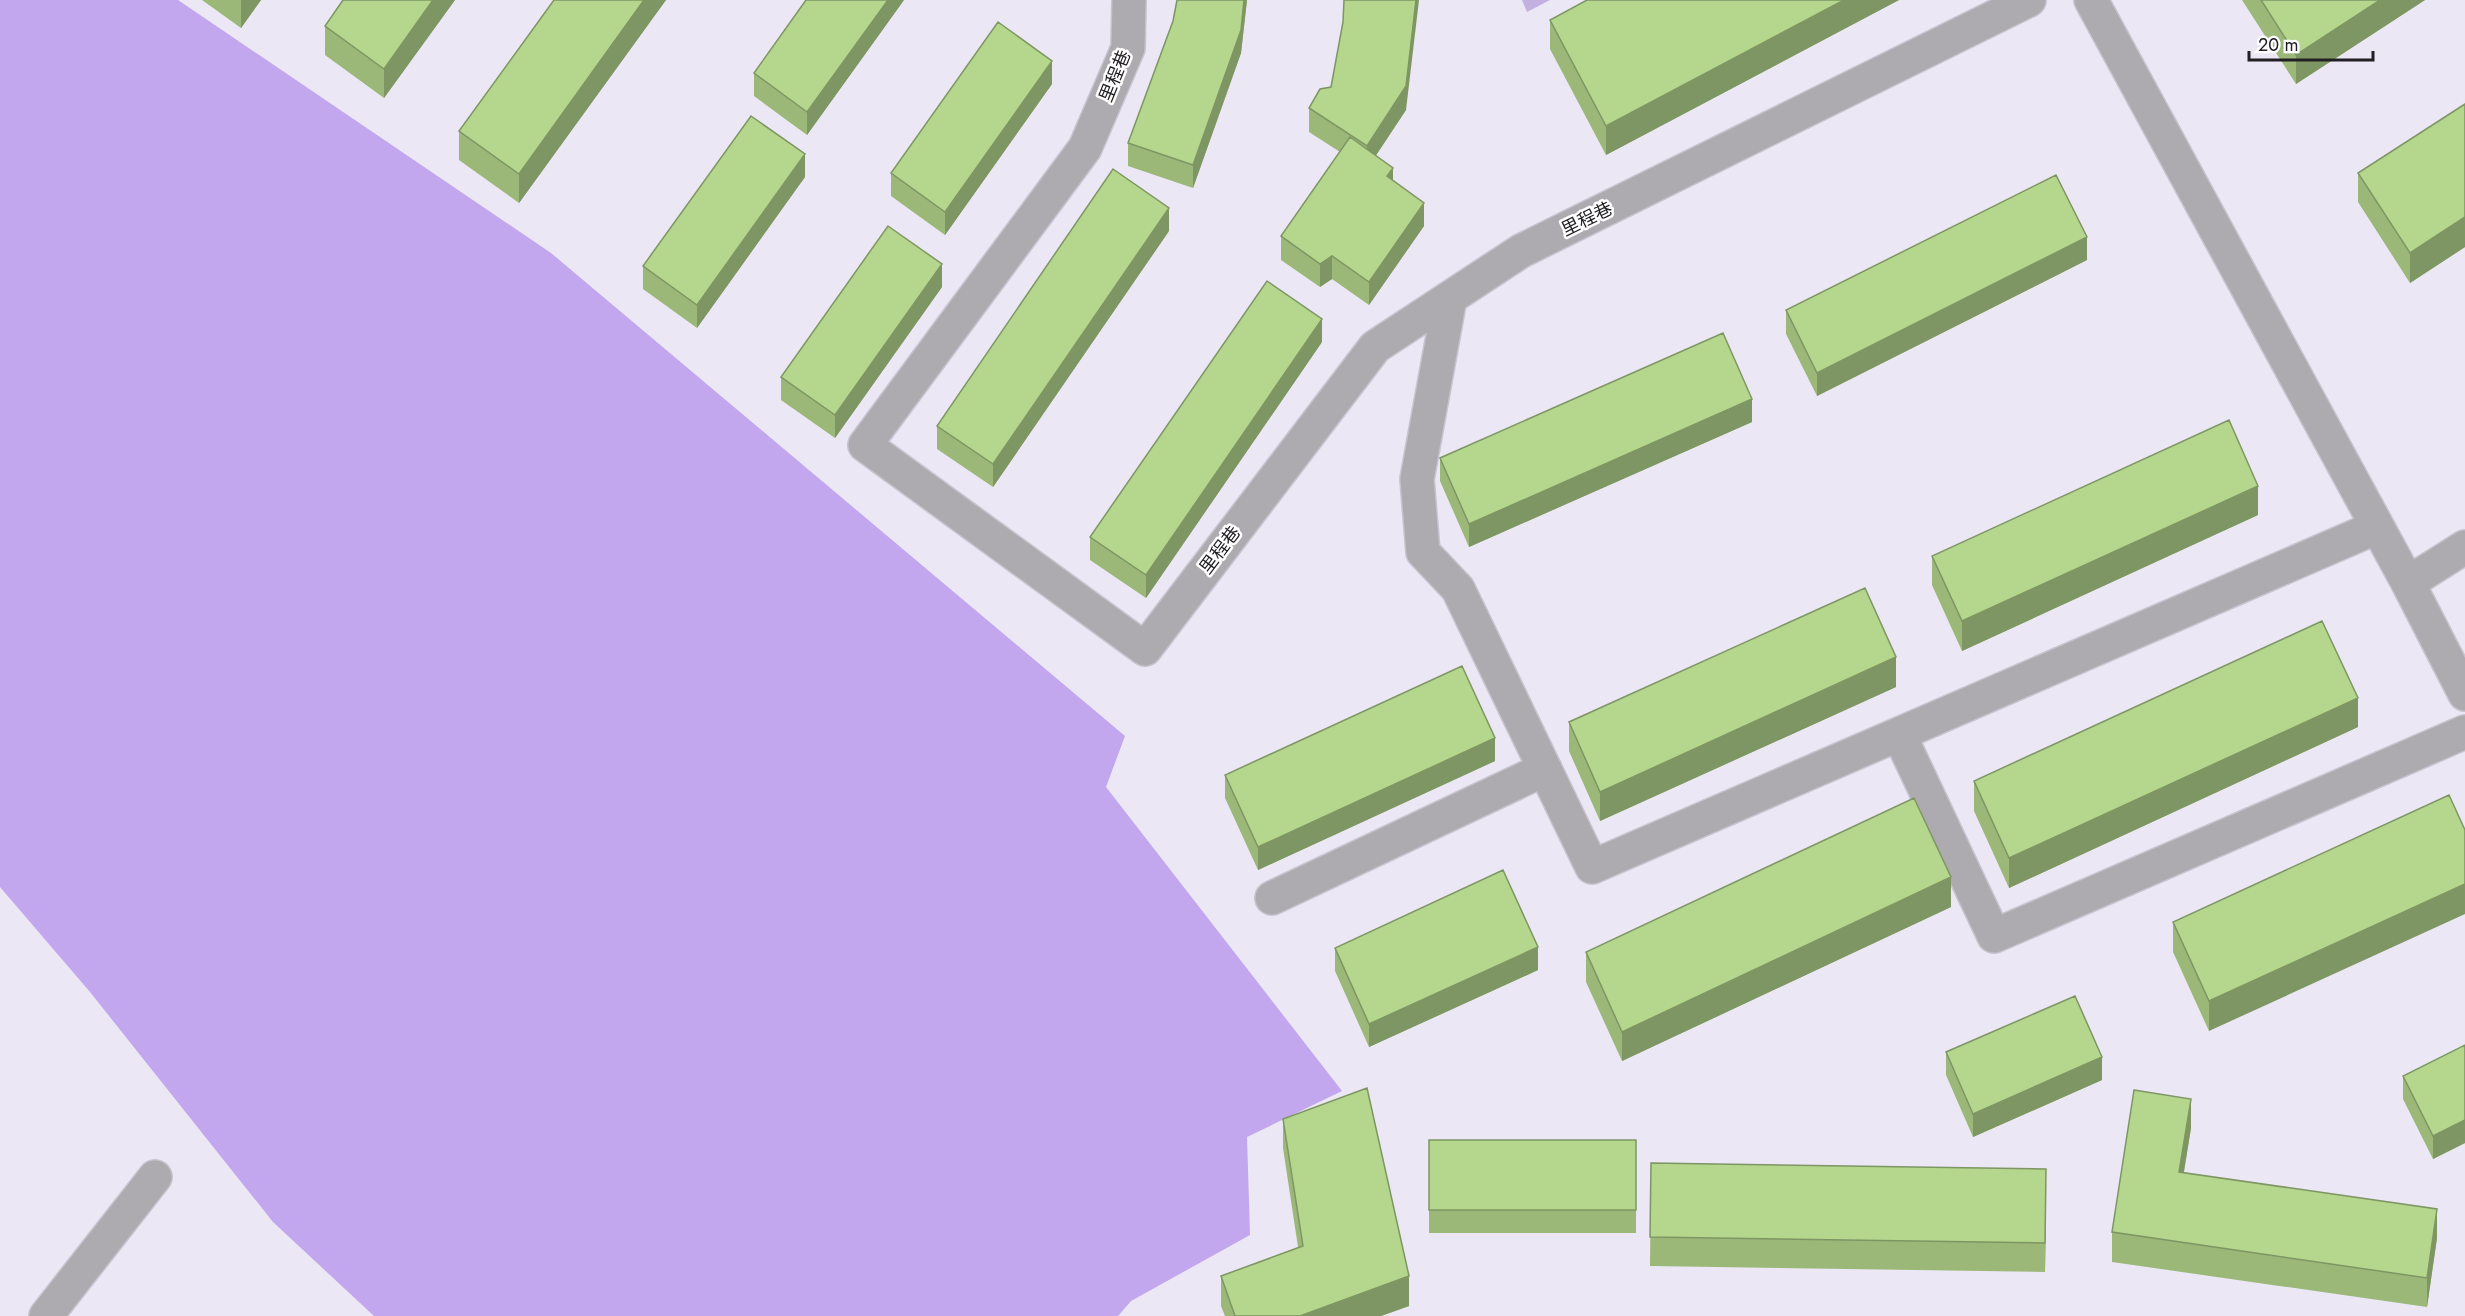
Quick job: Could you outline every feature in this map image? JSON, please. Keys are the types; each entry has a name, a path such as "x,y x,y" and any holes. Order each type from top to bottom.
{"street":[{"name":"里程巷","path":"1129,0 1128,48 1085,148 865,446 1144,649 1375,347 1521,251 2029,0"},
{"path":"2091,0 2378,527 2465,694"},
{"path":"1450,298 1417,479 1424,552 1458,590 1592,867 2378,527"},
{"path":"2408,583 2465,547"},
{"path":"1899,734 1994,936 2465,732"},
{"path":"1272,898 1545,769"},
{"path":"46,1316 155,1177"}],"shaded area":[{"path":"0,0 178,0 551,253 1125,736 1106,787 1342,1091 1247,1137 1250,1235 1131,1301 1118,1316 374,1316 273,1222 90,992 0,887"},
{"path":"1522,0 1550,0 1527,12"}],"building":[{"path":"343,0 433,0 384,69 325,26"},
{"path":"554,0 644,0 519,174 459,131"},
{"path":"806,0 888,0 807,112 754,73"},
{"path":"1177,0 1244,0 1241,30 1193,165 1128,143 1173,21"},
{"path":"1344,0 1416,0 1406,86 1367,146 1309,108 1320,89 1331,87 1343,22"},
{"path":"1587,0 1844,0 1606,126 1550,20"},
{"path":"2261,0 2380,0 2296,55"},
{"path":"998,22 1052,61 945,212 891,173"},
{"path":"2465,104 2465,217 2410,253 2358,173"},
{"path":"751,116 805,154 697,305 643,266"},
{"path":"1350,137 1393,168 1387,176 1424,203 1369,282 1332,256 1320,264 1281,236"},
{"path":"1113,169 1169,208 993,464 937,426"},
{"path":"2056,175 2087,237 1817,373 1786,310"},
{"path":"888,226 942,264 835,415 781,377"},
{"path":"1267,281 1322,319 1146,575 1090,537"},
{"path":"1723,333 1752,399 1469,524 1440,458"},
{"path":"2229,420 2258,486 1962,621 1932,556"},
{"path":"1865,588 1896,657 1600,792 1569,722"},
{"path":"2322,621 2358,698 2009,858 1974,781"},
{"path":"1462,666 1495,738 1258,847 1225,775"},
{"path":"2449,795 2465,830 2465,884 2209,1001 2173,922"},
{"path":"1914,798 1951,877 1622,1032 1586,952"},
{"path":"1503,870 1538,947 1369,1024 1335,948"},
{"path":"2075,996 2102,1057 1973,1114 1946,1052"},
{"path":"2465,1045 2465,1120 2433,1136 2403,1076"},
{"path":"1367,1088 1409,1276 1300,1316 1235,1316 1221,1276 1303,1246 1283,1119"},
{"path":"2134,1090 2191,1099 2179,1172 2437,1209 2427,1278 2112,1232"},
{"path":"1429,1140 1636,1140 1636,1210 1429,1210"},
{"path":"1651,1163 2046,1169 2045,1243 1650,1237"}]}
